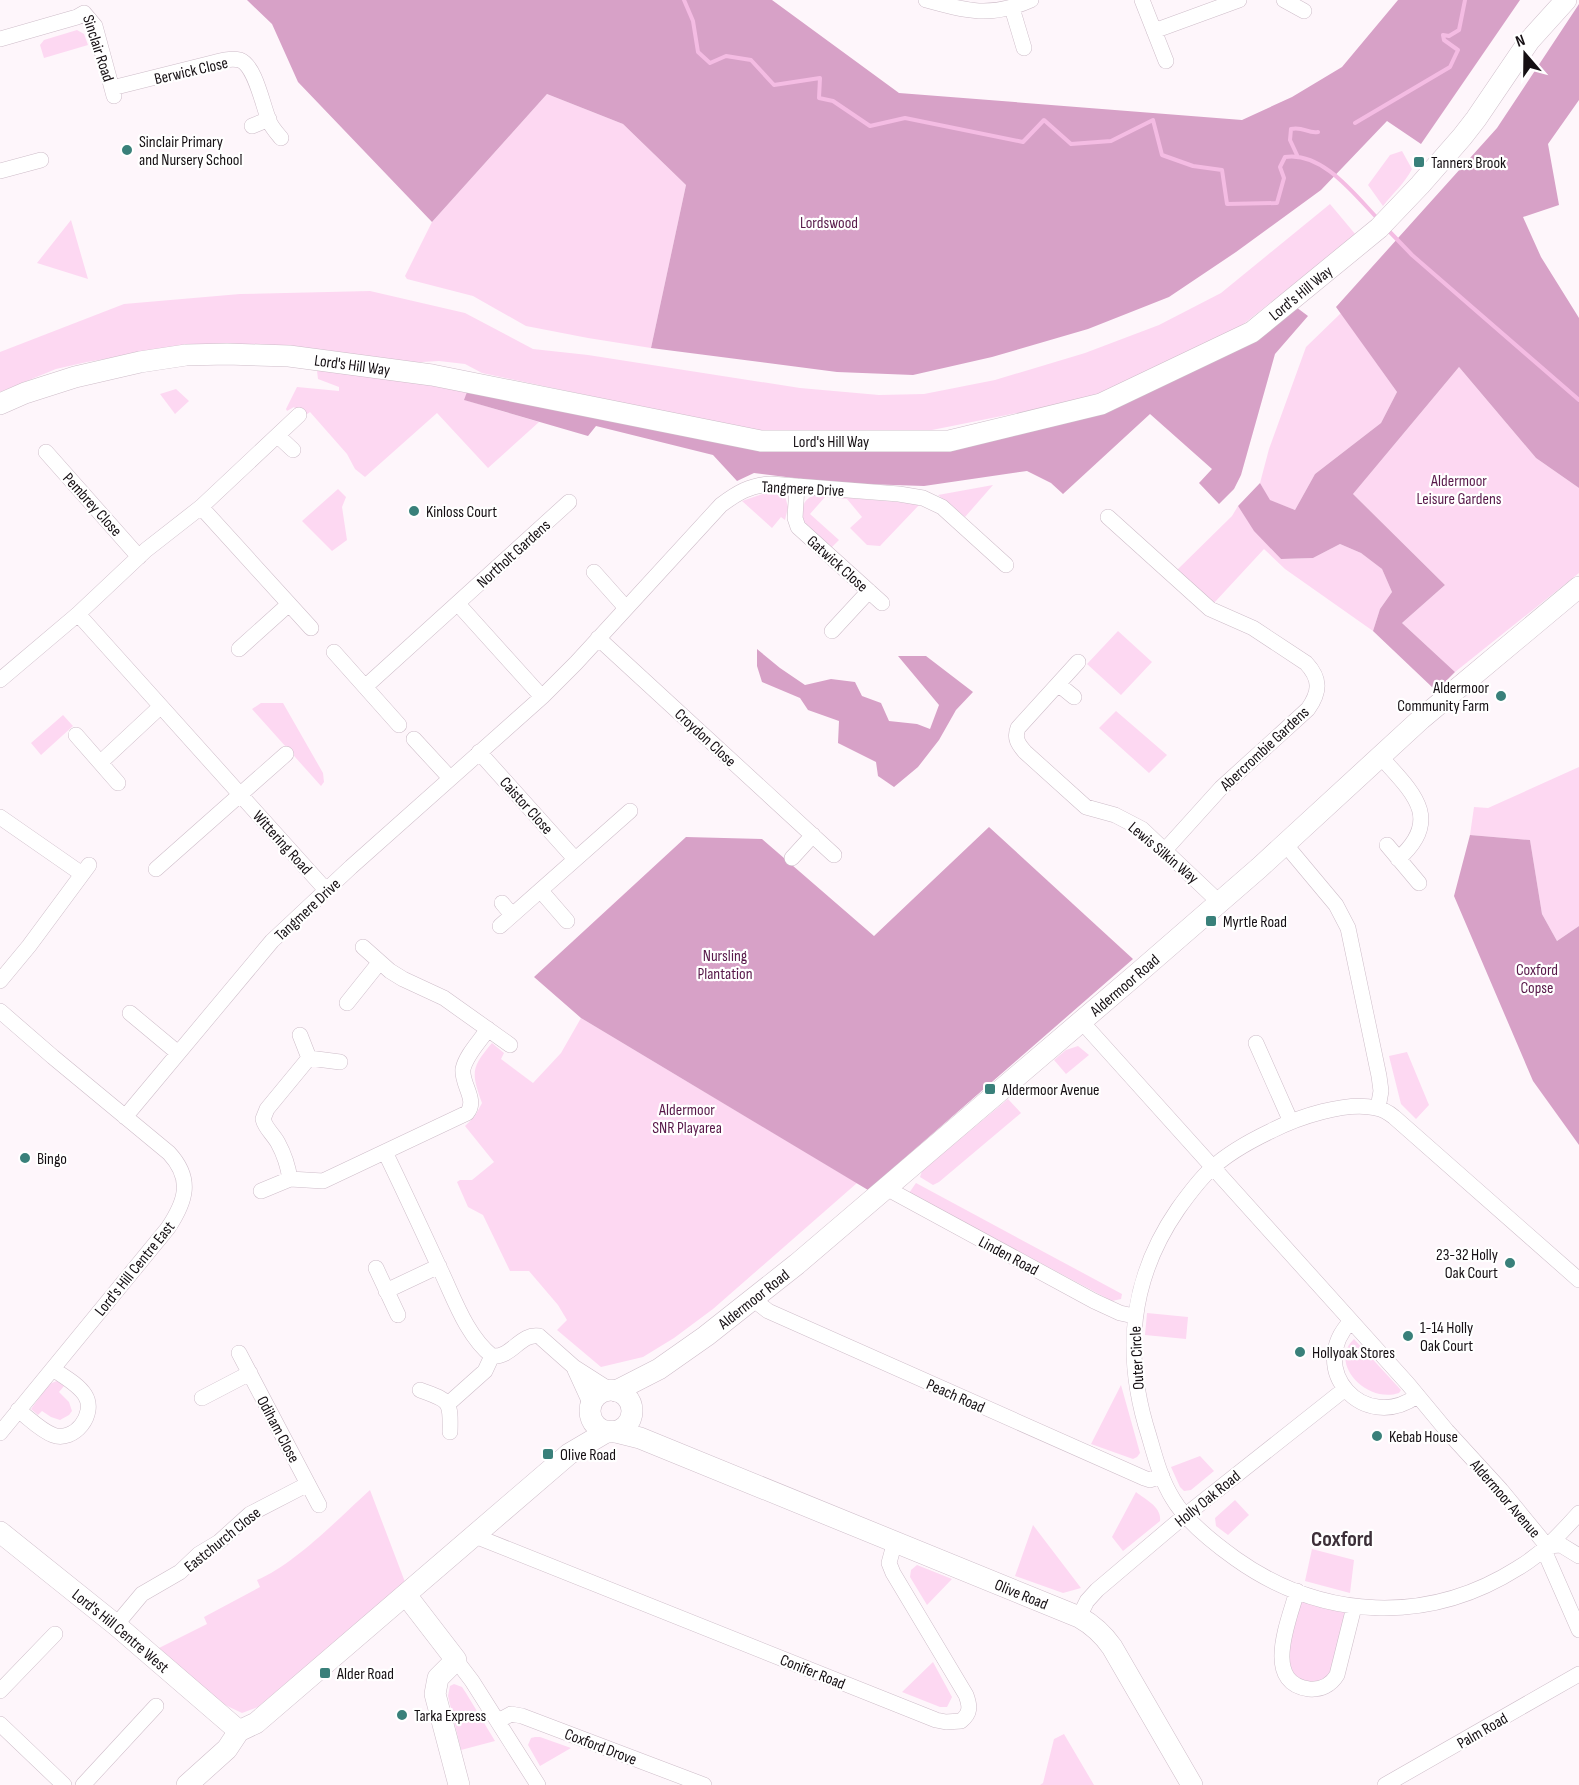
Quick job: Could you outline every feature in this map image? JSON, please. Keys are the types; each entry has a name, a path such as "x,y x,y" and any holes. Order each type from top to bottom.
{"street":[{"path":"928,0 974,12 990,12 1012,8 1031,0"},
{"path":"1142,0 1166,61"},
{"path":"1154,31 1239,0"},
{"path":"1284,0 1305,7"},
{"name":"Lord's Hill Way","path":"1530,40 1548,0"},
{"name":"Lord's Hill Way","path":"0,404 75,377 140,362 186,355 265,355 342,362 432,375 761,441 949,441 1101,404 1252,332 1369,236 1440,164 1476,119 1530,40 1566,0"},
{"path":"0,39 77,17 86,7"},
{"name":"Sinclair Road","path":"86,7 95,26 113,92"},
{"path":"1012,8 1024,48"},
{"name":"Berwick Close","path":"113,92 216,62 228,59 240,60 247,65 257,84 269,119 281,138"},
{"path":"252,126 269,119"},
{"path":"0,171 41,160"},
{"path":"2,673 78,614 139,557 201,507 299,415"},
{"path":"279,436 293,450"},
{"name":"Pembrey Close","path":"46,452 139,557"},
{"name":"Tangmere Drive","path":"125,1117 272,941 542,697 721,505 742,490 762,484 797,486 899,494 934,502 1006,565"},
{"name":"Gatwick Close","path":"797,486 795,518 798,526 882,603"},
{"name":"Northolt Gardens","path":"365,687 569,502"},
{"path":"201,507 311,628"},
{"name":"Abercrombie Gardens","path":"1108,517 1210,609 1253,628 1306,663 1312,670 1317,684 1316,698 1308,709 1221,788 1165,850"},
{"path":"594,572 626,608"},
{"name":"Aldermoor Road","path":"613,1390 659,1369 754,1300 1082,1022 1285,844 1421,719 1579,587"},
{"path":"832,631 868,591"},
{"path":"239,649 289,604"},
{"path":"458,604 542,697"},
{"name":"Wittering Road","path":"78,614 326,890"},
{"name":"Croydon Close","path":"598,638 834,855"},
{"path":"334,652 399,725"},
{"name":"Lewis Silkin Way","path":"1078,662 1018,728 1016,734 1019,745 1031,759 1086,807 1115,815 1134,824 1165,850 1219,902"},
{"path":"1058,684 1074,698"},
{"path":"101,762 160,707"},
{"path":"76,735 118,783"},
{"path":"414,739 450,778"},
{"name":"Caistor Close","path":"479,752 575,859"},
{"path":"240,795 286,754"},
{"path":"1380,756 1419,802 1421,815 1414,842 1398,859"},
{"name":"Wittering Road","path":"156,869 240,795"},
{"path":"500,926 630,811"},
{"path":"0,817 85,869 29,946 0,981"},
{"path":"792,858 813,836"},
{"path":"1285,844 1336,905 1348,928 1379,1076 1381,1091 1378,1108 1394,1117 1579,1280"},
{"path":"1387,844 1419,883"},
{"path":"541,891 567,921"},
{"path":"502,903 512,915"},
{"path":"363,947 379,963 403,979 444,998 510,1045"},
{"path":"347,1003 379,963"},
{"name":"Lord's Hill Centre East","path":"0,1011 174,1159 184,1180 183,1202 180,1210 162,1235 0,1433"},
{"path":"130,1013 178,1053"},
{"name":"Aldermoor Avenue","path":"1082,1022 1501,1490 1547,1546 1547,1557 1579,1630"},
{"path":"261,1191 290,1179 323,1181 470,1111 471,1099 464,1081 464,1066 488,1029"},
{"path":"300,1035 309,1058"},
{"path":"1256,1043 1292,1122"},
{"path":"290,1179 286,1159 278,1141 265,1126 263,1119 267,1109 309,1058"},
{"path":"309,1058 340,1062"},
{"name":"Outer Circle","path":"1378,1108 1338,1109 1292,1122 1248,1143 1212,1168 1186,1198 1161,1237 1144,1276 1134,1316 1133,1353 1137,1392 1144,1422 1162,1476 1173,1499 1213,1541 1248,1568 1297,1591 1354,1607 1381,1609 1452,1599 1503,1577 1519,1568 1547,1546 1579,1513"},
{"path":"385,1152 466,1322 479,1342 492,1356"},
{"name":"Linden Road","path":"886,1188 1094,1301 1120,1313 1134,1316"},
{"path":"387,1291 439,1266"},
{"path":"376,1268 398,1315"},
{"name":"Peach Road","path":"754,1300 768,1311 1144,1478 1150,1480 1162,1476"},
{"path":"1351,1321 1338,1338 1334,1356 1335,1368 1345,1389 1366,1404 1384,1408 1402,1405 1417,1396"},
{"path":"492,1356 503,1355 529,1337 539,1336 548,1341 574,1367 624,1395 640,1438"},
{"name":"Odiham Close","path":"239,1353 319,1505"},
{"path":"448,1404 485,1371 492,1356"},
{"path":"574,1367 596,1425 610,1431"},
{"path":"18,1410 54,1435 61,1437 79,1429 88,1412 89,1404 86,1396 53,1369"},
{"name":"Aldermoor Road","path":"631,1411 659,1369"},
{"path":"202,1398 250,1373"},
{"name":"Holly Oak Road","path":"1079,1617 1087,1601 1097,1590 1186,1515 1345,1389"},
{"path":"420,1390 443,1399 448,1404 451,1412 450,1432"},
{"path":"569,1454 584,1429 598,1395 613,1390"},
{"path":"187,1785 227,1749 239,1731 256,1723 569,1454 610,1431 625,1426 631,1411"},
{"name":"Olive Road","path":"610,1431 640,1438 1079,1617 1098,1629 1112,1647 1192,1785"},
{"name":"Eastchurch Close","path":"116,1625 142,1594 180,1572 250,1514 308,1484"},
{"name":"Lord's Hill Centre West","path":"0,1532 116,1625 239,1731"},
{"name":"Conifer Road","path":"475,1536 936,1720 954,1722 961,1720 969,1712 970,1705 893,1573 889,1563 895,1541"},
{"name":"Aldermoor Avenue","path":"1547,1546 1561,1545 1579,1556"},
{"path":"1297,1591 1281,1659 1284,1672 1289,1678 1308,1689 1322,1688 1337,1675 1354,1607"},
{"path":"406,1595 472,1680 538,1785"},
{"path":"0,1691 55,1634"},
{"path":"456,1659 438,1678 435,1694 459,1785"},
{"name":"Palm Road","path":"1386,1785 1579,1674"},
{"path":"83,1785 156,1706"},
{"name":"Coxford Drove","path":"498,1720 511,1714 522,1716 704,1785"},
{"path":"0,1724 64,1785"}],"green space":[{"name":"Lordswood","path":"247,0 772,0 899,93 1242,120 1292,97 1342,67 1398,0 1520,0 1421,144 1387,121 1321,190 1169,297 1088,329 992,357 913,375 837,372 651,348 686,185 623,124 547,94 432,222 298,82 272,24"},
{"path":"1579,4 1579,100 1548,144 1559,205 1523,217 1541,257 1579,318 1579,488 1536,458 1459,367 1353,494 1445,585 1402,623 1455,672 1433,694 1433,688 1373,631 1380,609 1392,592 1382,569 1361,553 1340,544 1313,558 1281,559 1254,531 1238,506 1260,483 1270,500 1295,510 1315,474 1381,423 1397,392 1336,307 1497,128"},
{"path":"77,30 84,34 88,45 44,58 40,45 44,40"},
{"path":"547,94 623,124 686,185 651,348 526,326 473,296 407,279 405,276 432,222"},
{"path":"1402,151 1412,169 1383,206 1368,185 1390,155"},
{"path":"1330,204 1356,235 1241,326 1099,394 1052,406 922,432 765,433 482,373 465,364 439,361 405,363 375,357 245,344 140,353 87,362 56,369 0,392 0,352 124,304 240,294 370,291 465,313 533,349 588,355 800,388 879,395 924,394 995,380 1085,353 1159,325 1221,293"},
{"path":"71,220 88,279 37,263"},
{"path":"1296,307 1308,316 1275,354 1241,475 1234,489 1219,504 1199,483 1212,469 1150,414 1063,494 1051,483 1027,471 924,486 834,483 754,473 737,481 713,455 596,426 588,436 464,400 467,392 631,421 947,447 1093,415"},
{"path":"1341,313 1397,392 1381,423 1315,474 1295,510 1269,500 1260,483 1269,449 1306,347"},
{"name":"Aldermoor Leisure Gardens","path":"1459,367 1536,458 1579,488 1579,573 1455,672 1402,623 1445,585 1353,494"},
{"path":"354,370 467,392 465,400 539,422 488,468 437,413 365,477 355,469 347,454 310,412 303,417 294,407 287,411 286,409 297,387 339,391 339,387 318,379 317,371"},
{"path":"176,389 189,401 175,414 160,394"},
{"path":"993,485 965,517 938,495"},
{"path":"338,489 346,497 342,507 347,540 332,551 302,521"},
{"path":"771,491 785,496 788,507 785,520 781,517 772,528 742,501"},
{"path":"816,495 920,504 880,546 867,545 850,528 862,517 847,499 825,497 810,514 839,540 831,548 805,524 803,519 802,510 805,502"},
{"path":"1238,506 1254,530 1281,559 1313,558 1340,544 1361,553 1382,569 1392,592 1380,609 1373,631 1285,569 1264,549 1214,603 1175,572 1232,516"},
{"path":"1118,631 1152,662 1121,695 1087,664"},
{"path":"757,649 805,685 831,679 855,682 862,696 881,703 889,721 917,724 930,729 939,705 898,656 926,656 973,692 956,710 939,740 918,767 894,787 878,776 876,762 838,743 839,721 808,710 800,698 762,682 757,666"},
{"path":"261,703 283,703 323,773 324,782 321,786 252,709"},
{"path":"1116,711 1167,755 1149,773 1099,728"},
{"path":"63,715 73,726 41,755 31,743"},
{"path":"1579,767 1579,926 1557,941 1542,914 1530,840 1470,835 1474,807 1488,808"},
{"name":"Nursling Plantation","path":"989,827 1133,959 868,1190 581,1018 534,977 686,837 762,839 874,936"},
{"name":"Coxford Copse","path":"1470,835 1530,840 1542,914 1557,941 1579,926 1579,1145 1533,1081 1454,896"},
{"name":"Aldermoor SNR Playarea","path":"581,1018 857,1183 713,1309 674,1338 643,1357 601,1367 557,1330 567,1320 558,1305 529,1271 510,1271 483,1215 468,1207 457,1182 472,1180 494,1162 465,1126 475,1116 482,1103 476,1084 475,1071 485,1051 492,1043 504,1053 501,1059 533,1083 561,1053"},
{"path":"1078,1046 1089,1055 1066,1074 1054,1060 1066,1050"},
{"path":"1407,1052 1429,1105 1416,1119 1401,1104 1389,1056"},
{"path":"1008,1099 1021,1113 939,1182 933,1185 920,1177 922,1171"},
{"path":"916,1183 1122,1294 1121,1299 1112,1301 909,1193"},
{"path":"1147,1313 1188,1317 1186,1339 1145,1335"},
{"path":"1354,1339 1401,1390 1399,1393 1387,1395 1374,1393 1354,1379 1345,1359 1347,1349"},
{"path":"57,1381 64,1386 59,1392 69,1402 72,1411 60,1420 42,1411 38,1415 31,1409 49,1384"},
{"path":"1121,1385 1140,1453 1133,1459 1091,1444"},
{"path":"1200,1456 1214,1471 1191,1490 1184,1491 1171,1467"},
{"path":"370,1490 405,1582 258,1707 242,1713 223,1704 155,1650 207,1624 204,1617 260,1587 257,1580 301,1552"},
{"path":"1136,1492 1156,1508 1160,1521 1123,1551 1112,1537"},
{"path":"1235,1500 1249,1515 1228,1535 1216,1526 1215,1518"},
{"path":"1033,1525 1081,1588 1063,1593 1015,1576"},
{"path":"1312,1549 1354,1560 1350,1593 1305,1581"},
{"path":"917,1565 952,1579 927,1605 910,1577 911,1570"},
{"path":"1297,1591 1354,1607 1340,1669 1308,1689 1282,1665"},
{"path":"933,1662 952,1697 947,1707 940,1707 902,1692"},
{"path":"454,1684 462,1687 495,1741 461,1750 448,1696 450,1686"},
{"path":"1064,1734 1094,1785 1040,1785 1043,1783 1054,1739"},
{"path":"535,1737 571,1748 540,1766 528,1745 531,1738"}],"waterway":[{"name":"Tanners Brook","path":"684,0 693,21 698,52 710,63 726,56 751,60 774,85 820,78 819,98 833,101 870,126 905,118 1023,142 1044,120 1071,144 1111,141 1153,120 1162,155 1193,166 1222,170 1227,204 1277,203 1284,178 1280,167 1285,157 1299,157 1312,161 1337,177 1378,219"},
{"path":"1355,123 1450,67 1458,50 1444,40 1443,35 1449,36 1459,30 1465,0"},
{"path":"1297,155 1290,140 1291,129 1299,128 1318,132"},
{"name":"Tanners Brook","path":"1387,229 1412,255 1579,400"}],"place":[{"name":"Sinclair Primary and Nursery School","path":"127,150"},
{"name":"Tanners Brook","path":"1419,162"},
{"name":"Kinloss Court","path":"414,511"},
{"name":"Aldermoor Community Farm","path":"1501,696"},
{"name":"Myrtle Road","path":"1211,921"},
{"name":"Aldermoor Avenue","path":"990,1089"},
{"name":"Bingo","path":"25,1158"},
{"name":"23-32 Holly Oak Court","path":"1510,1263"},
{"name":"1-14 Holly Oak Court","path":"1408,1336"},
{"name":"Hollyoak Stores","path":"1300,1352"},
{"name":"Kebab House","path":"1377,1436"},
{"name":"Olive Road","path":"548,1454"},
{"name":"Alder Road","path":"325,1673"},
{"name":"Tarka Express","path":"402,1715"}],"district":[{"name":"Coxford","path":"1342,1538"}]}
